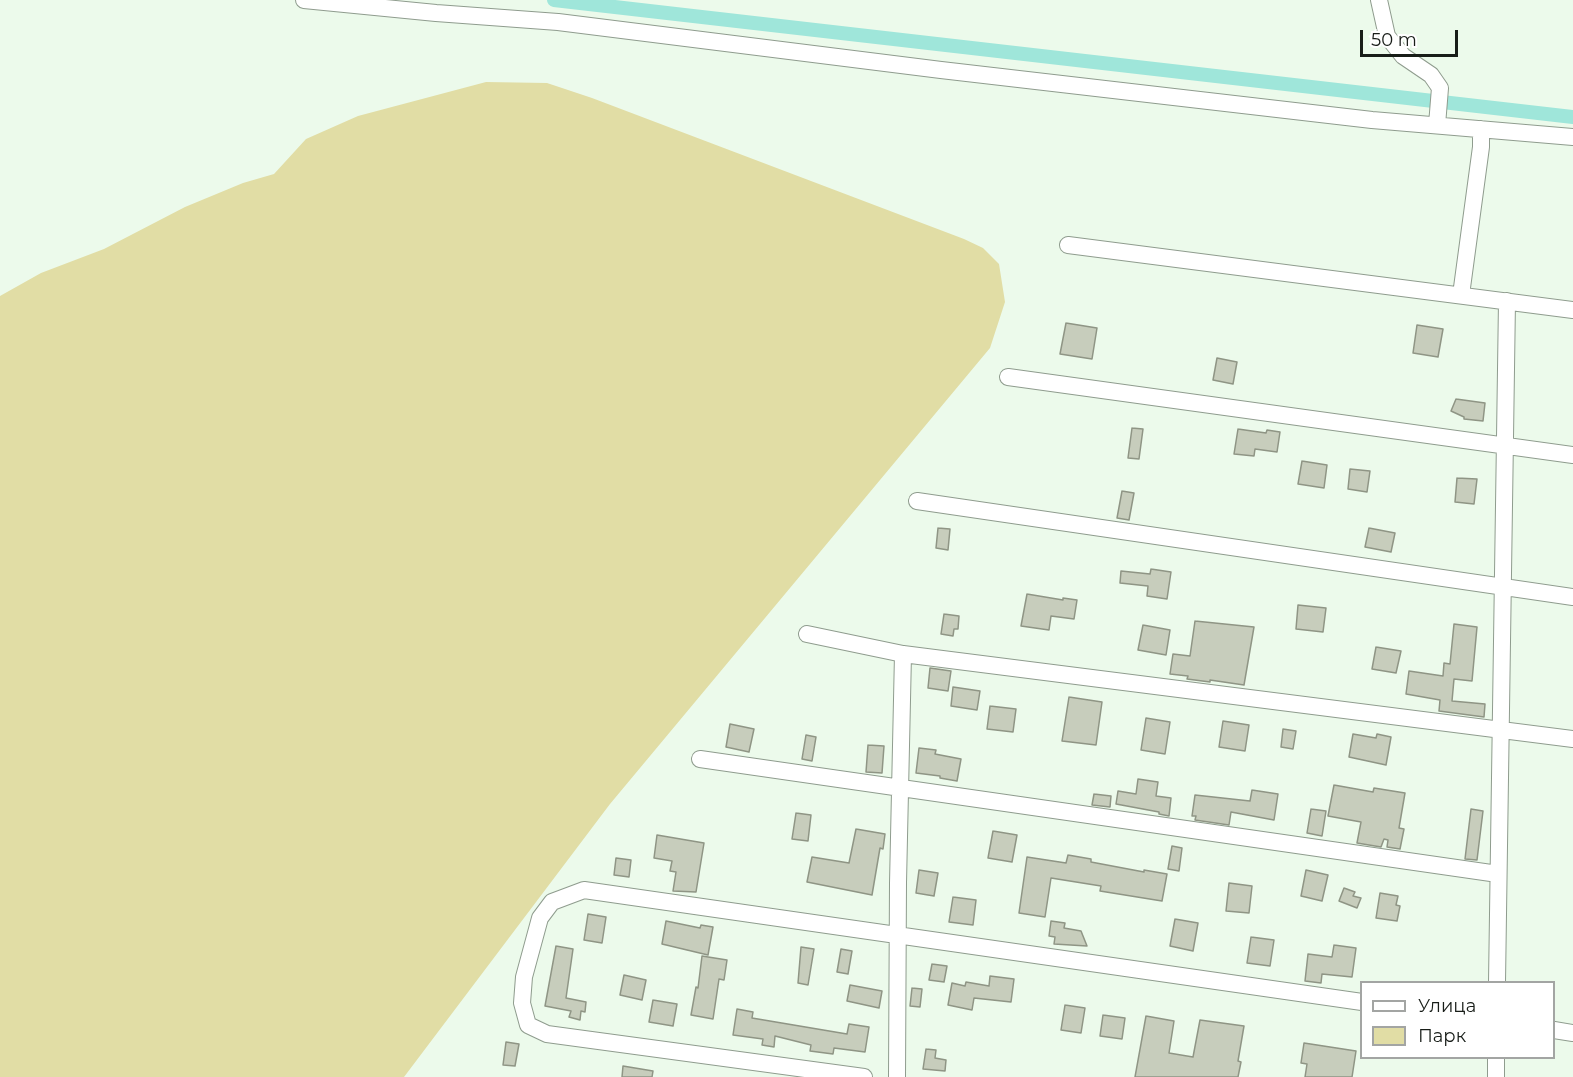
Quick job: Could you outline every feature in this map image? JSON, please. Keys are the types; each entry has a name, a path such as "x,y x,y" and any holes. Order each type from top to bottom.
{"street":[{"path":"304,0 558,22 953,72 1372,120 1438,119 1481,129 1573,137"},
{"path":"1379,0 1387,36 1403,56 1431,75 1440,88 1438,119"},
{"path":"1461,295 1481,147 1481,129"},
{"path":"1068,245 1573,310"},
{"path":"1497,981 1507,301"},
{"path":"1008,377 1573,455"},
{"path":"917,501 1573,597"},
{"path":"807,634 903,654 1573,739"},
{"path":"897,1077 903,654"},
{"path":"699,759 1498,874"},
{"path":"864,1077 547,1034 528,1025 522,1003 524,977 540,918 552,902 584,890 1360,1002"},
{"path":"1555,1030 1573,1033"},
{"path":"1496,1059 1496,1077"}],"green space":[{"path":"486,82 547,83 592,98 983,248 999,264 1005,302 990,348 610,804 404,1077 0,1077 0,296 41,273 104,249 185,207 243,183 274,174 306,139 358,116"}],"building":[{"path":"1066,323 1097,328 1092,359 1060,354"},
{"path":"1417,325 1443,329 1438,357 1413,353"},
{"path":"1217,358 1237,362 1233,384 1213,380"},
{"path":"1456,399 1485,403 1483,421 1464,419 1451,411"},
{"path":"1132,428 1143,429 1139,459 1128,458"},
{"path":"1238,429 1266,433 1267,430 1280,432 1277,452 1255,449 1254,456 1234,454"},
{"path":"1302,461 1327,465 1324,488 1298,484"},
{"path":"1350,469 1370,471 1367,492 1348,489"},
{"path":"1457,478 1477,479 1474,504 1455,502"},
{"path":"1122,491 1134,493 1129,520 1117,518"},
{"path":"938,528 950,529 948,550 936,548"},
{"path":"1369,528 1395,533 1391,552 1365,547"},
{"path":"1151,569 1171,572 1167,599 1147,596 1148,586 1120,583 1121,571 1150,574"},
{"path":"1027,594 1077,600 1074,619 1051,616 1049,630 1021,626"},
{"path":"1298,605 1326,608 1323,632 1296,629"},
{"path":"944,614 959,616 958,629 954,629 953,636 941,634"},
{"path":"1195,621 1254,627 1244,685 1187,679 1188,676 1170,674 1173,654 1190,656"},
{"path":"1454,624 1477,627 1472,681 1454,679 1452,701 1485,704 1484,717 1439,711 1440,700 1406,694 1409,671 1443,676 1444,663 1450,664"},
{"path":"1143,625 1170,630 1166,655 1138,650"},
{"path":"1376,647 1401,651 1396,673 1372,669"},
{"path":"930,668 951,671 948,691 928,688"},
{"path":"953,687 980,691 977,710 951,706"},
{"path":"1069,697 1102,702 1096,745 1062,741"},
{"path":"990,706 1016,709 1013,732 987,729"},
{"path":"1146,718 1170,722 1165,754 1141,750"},
{"path":"1223,721 1249,725 1245,751 1219,747"},
{"path":"730,724 754,729 749,752 726,747"},
{"path":"1283,729 1296,731 1293,749 1281,747"},
{"path":"1353,734 1376,738 1377,734 1391,737 1386,765 1349,757"},
{"path":"806,735 816,737 812,761 802,759"},
{"path":"868,745 884,746 882,773 866,772"},
{"path":"919,748 936,750 935,754 961,759 957,781 916,773"},
{"path":"1138,779 1158,782 1156,796 1171,798 1169,816 1116,804 1118,791 1136,794"},
{"path":"1334,785 1373,792 1374,788 1405,793 1399,828 1404,829 1400,849 1387,847 1388,840 1384,839 1381,847 1357,843 1361,822 1328,816"},
{"path":"1252,790 1278,794 1274,820 1231,812 1229,825 1195,820 1196,816 1192,816 1195,795 1250,801"},
{"path":"1094,794 1111,796 1110,807 1092,805"},
{"path":"1311,809 1326,811 1322,836 1307,833"},
{"path":"1471,809 1483,811 1477,860 1465,859"},
{"path":"796,813 811,815 808,841 792,839"},
{"path":"856,829 885,834 883,849 880,848 872,895 807,882 812,857 849,863"},
{"path":"993,831 1017,835 1012,862 988,858"},
{"path":"657,835 704,843 696,892 673,891 676,872 670,871 672,861 654,858"},
{"path":"1172,846 1182,848 1179,871 1168,869"},
{"path":"1068,855 1091,859 1091,862 1167,874 1162,901 1100,891 1101,886 1051,878 1045,917 1019,913 1027,857 1066,863"},
{"path":"616,858 631,860 629,877 614,875"},
{"path":"919,870 938,873 934,896 916,893"},
{"path":"1306,870 1328,875 1322,901 1301,896"},
{"path":"1229,883 1252,886 1249,913 1226,911"},
{"path":"1344,888 1355,892 1353,896 1361,898 1357,908 1339,901"},
{"path":"1380,893 1398,896 1396,905 1400,906 1397,921 1376,918"},
{"path":"953,897 976,900 973,925 949,922"},
{"path":"588,914 606,917 602,943 584,940"},
{"path":"1175,919 1198,923 1193,951 1170,946"},
{"path":"666,921 700,928 701,925 713,927 708,955 662,944"},
{"path":"1051,921 1065,923 1064,928 1081,931 1087,946 1054,944 1055,937 1049,936"},
{"path":"1251,937 1274,940 1270,966 1247,963"},
{"path":"1334,945 1356,948 1352,977 1322,974 1321,983 1305,981 1308,954 1332,957"},
{"path":"556,946 573,949 566,998 586,1002 585,1012 581,1011 580,1020 569,1017 571,1011 545,1006"},
{"path":"801,947 814,949 808,985 798,983"},
{"path":"841,949 852,951 848,974 837,972"},
{"path":"702,956 727,960 724,980 719,979 713,1019 691,1015 696,987 698,988"},
{"path":"932,964 947,966 944,982 929,980"},
{"path":"624,975 646,980 642,1000 620,995"},
{"path":"990,976 1014,979 1011,1002 974,998 972,1010 948,1005 952,983 965,986 966,982 989,986"},
{"path":"850,985 882,991 879,1008 847,1001"},
{"path":"912,988 922,989 920,1007 910,1006"},
{"path":"653,1000 677,1004 673,1026 649,1022"},
{"path":"1065,1005 1085,1008 1081,1033 1061,1030"},
{"path":"737,1009 753,1012 752,1018 847,1034 849,1024 869,1027 865,1052 834,1048 833,1054 810,1051 811,1045 775,1036 774,1047 762,1045 763,1039 733,1035"},
{"path":"1103,1015 1125,1018 1122,1039 1100,1036"},
{"path":"1146,1016 1174,1021 1169,1053 1193,1057 1200,1020 1244,1026 1238,1061 1241,1062 1238,1077 1135,1077"},
{"path":"506,1042 519,1044 515,1066 503,1065"},
{"path":"1304,1043 1356,1051 1352,1077 1305,1077 1307,1064 1301,1063"},
{"path":"926,1049 936,1050 935,1058 946,1060 945,1071 923,1069"},
{"path":"623,1066 653,1071 652,1077 622,1077"}],"waterway":[{"path":"554,0 1573,117"}]}
